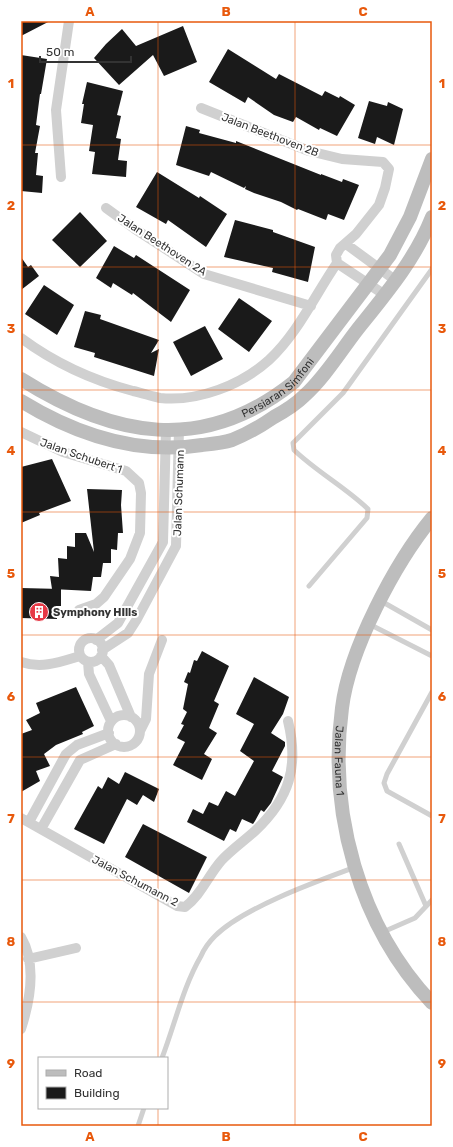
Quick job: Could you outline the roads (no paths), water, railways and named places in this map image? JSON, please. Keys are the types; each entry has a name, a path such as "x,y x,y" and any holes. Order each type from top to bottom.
{"street":[{"path":"61,177 56,110 58,88 70,21"},
{"name":"Jalan Beethoven 2B","path":"201,108 309,151 342,159 383,162 387,165 389,169 385,188 379,205 346,244"},
{"name":"Persiaran Simfoni","path":"21,379 83,413 134,428 154,431 198,428 224,421 253,410 294,382 390,255 410,217 432,159"},
{"name":"Jalan Beethoven 2A","path":"106,208 141,234 204,274 310,306"},
{"name":"Persiaran Simfoni","path":"21,401 60,422 81,431 110,440 151,448 173,448 231,440 253,431 290,407 313,387 396,280 425,236 432,217"},
{"path":"21,338 78,372 99,382 160,398 194,396 227,386 243,379 256,371 282,346 310,306 337,263 336,255 340,248 346,244 396,280"},
{"path":"337,263 385,295"},
{"name":"Jalan Schumann","path":"21,662 35,666 52,665 84,659 95,661 102,653 128,633 176,546 172,430"},
{"name":"Jalan Schubert 1","path":"22,435 63,452 126,471 139,483 142,511 140,533 130,559 104,597 96,604 80,610"},
{"name":"Jalan Schumann","path":"84,659 79,648 83,641 91,638 96,640 118,624 163,542 173,448"},
{"name":"Jalan Fauna 1","path":"432,518 422,530 380,600 352,663 342,707 338,763 342,809 354,867 368,903 382,933 402,966 432,1003"},
{"path":"96,640 101,644 102,653 109,665 131,717 138,724 140,731"},
{"path":"84,659 88,674 111,722 109,733 111,739 116,744 124,747 130,746 138,739 146,719 149,674 162,640"},
{"path":"111,722 119,716 131,717"},
{"name":"Jalan Schumann 2","path":"31,824 177,906 186,907 220,863 264,822 279,802 289,781 292,767 292,740 288,721"},
{"path":"31,824 66,754 78,745 109,733"},
{"path":"31,824 80,760 116,744"},
{"path":"66,754 80,760"},
{"path":"21,937 25,944 30,974 28,1008 21,1029"},
{"path":"28,959 76,948"}],"lane":[{"path":"309,586 367,518 368,509 355,496 304,459 294,450 293,443 343,393 432,269"},
{"path":"380,600 432,630"},
{"path":"369,624 432,656"},
{"path":"432,692 386,774 384,783 387,791 432,816"},
{"path":"399,844 426,906"},
{"path":"162,1057 190,977 202,954 214,936 236,920 262,906 320,880 354,867"},
{"path":"382,933 415,918 432,900"},
{"path":"138,1126 144,1109"}],"place":[{"name":"Symphony HIlls","path":"39,612"}]}
